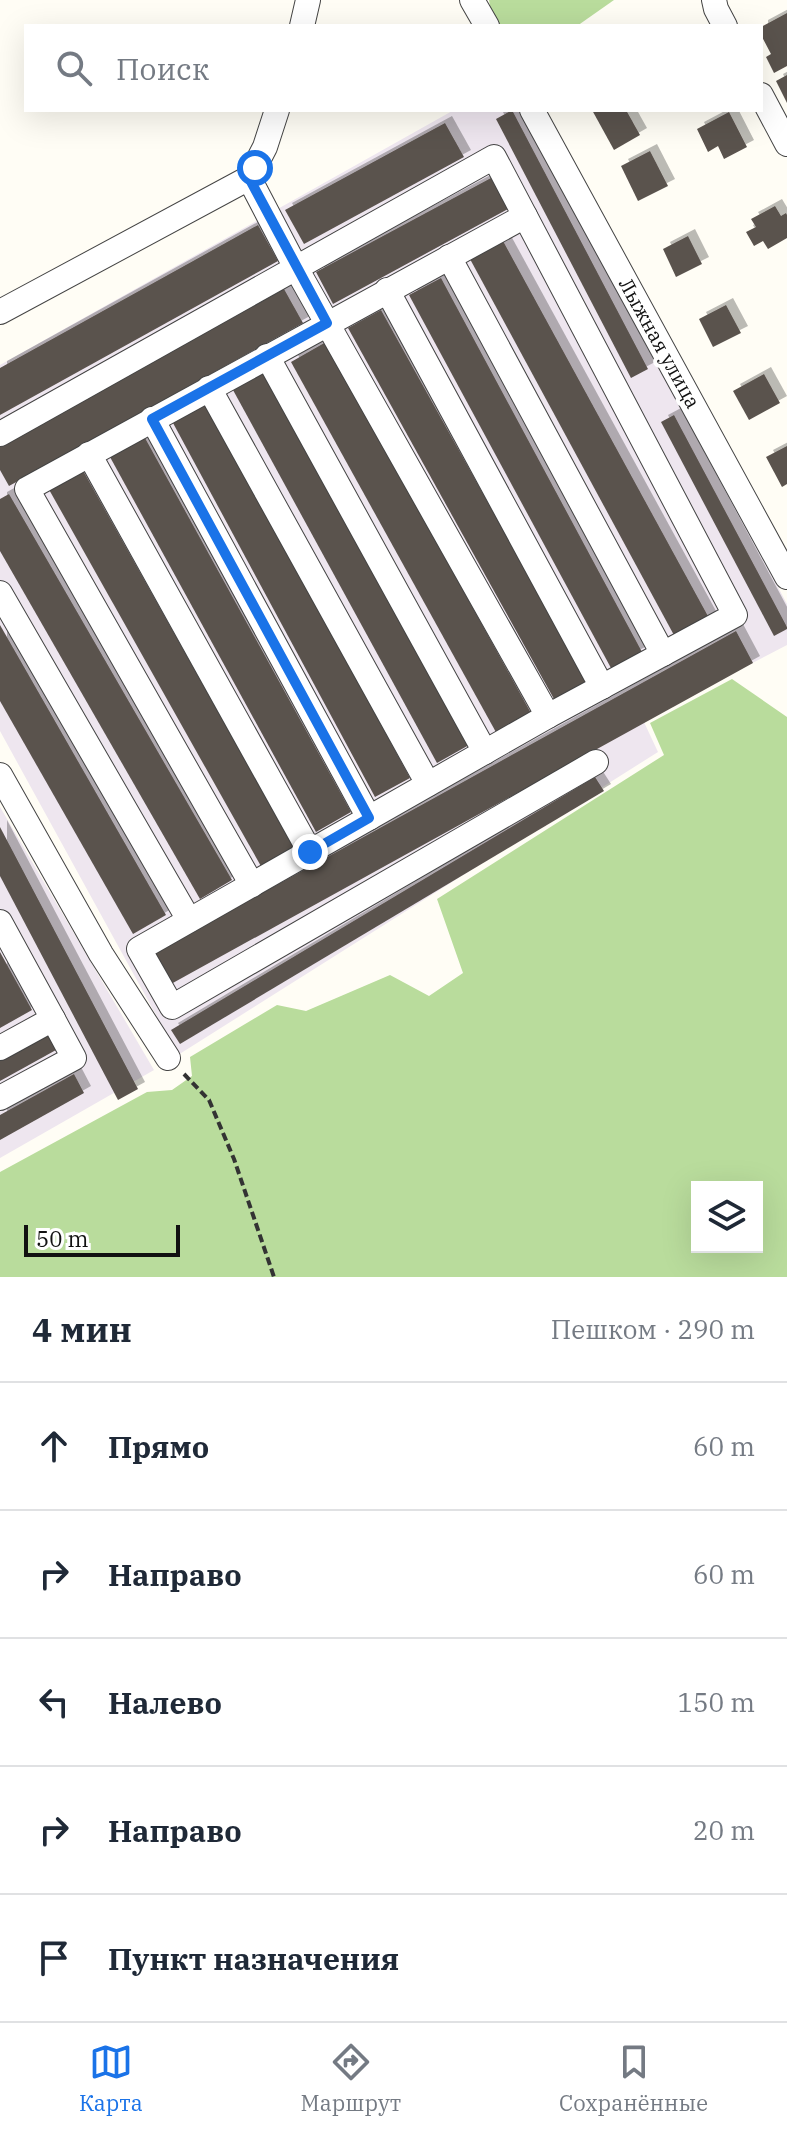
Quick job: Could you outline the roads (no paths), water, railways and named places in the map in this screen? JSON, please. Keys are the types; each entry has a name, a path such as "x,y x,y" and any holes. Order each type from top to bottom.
{"street":[{"path":"302,24 308,0"},
{"path":"472,0 486,24"},
{"path":"763,99 787,144"},
{"path":"0,312 249,178 265,147 276,112"},
{"name":"Лыжная улица","path":"533,112 787,577"},
{"path":"0,434 494,157 735,615 548,716 139,949 172,1007 596,762"},
{"path":"249,178 296,268 548,716"},
{"path":"252,885 27,489 525,216"},
{"path":"449,257 663,654"},
{"path":"387,290 602,687"},
{"path":"267,356 485,752"},
{"path":"209,388 428,784"},
{"path":"152,419 369,818"},
{"path":"89,454 310,852"},
{"path":"0,593 189,920"},
{"path":"0,775 101,954 168,1058"},
{"path":"0,922 74,1058 0,1098"},
{"path":"0,1048 53,1019"}]}
